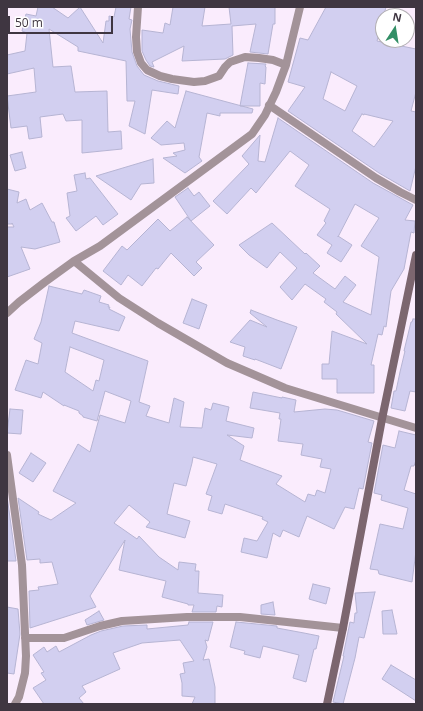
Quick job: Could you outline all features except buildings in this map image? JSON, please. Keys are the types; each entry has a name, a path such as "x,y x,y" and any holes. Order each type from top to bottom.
{"street":[{"path":"138,7 136,37 137,52 141,63 147,70 160,76 194,82 205,81 219,76 230,62 245,57 273,60 286,65"},
{"path":"7,313 19,302 74,261 100,246 252,134 265,115 286,65 300,7"},
{"path":"269,105 376,178 416,200"},
{"path":"327,704 343,628 382,419 416,255"},
{"path":"74,261 119,298 158,323 227,363 284,388 382,419 416,428"},
{"path":"7,455 22,565 26,656 25,673 15,704"},
{"path":"25,638 64,638 100,626 122,621 187,617 240,617 343,628"}]}
